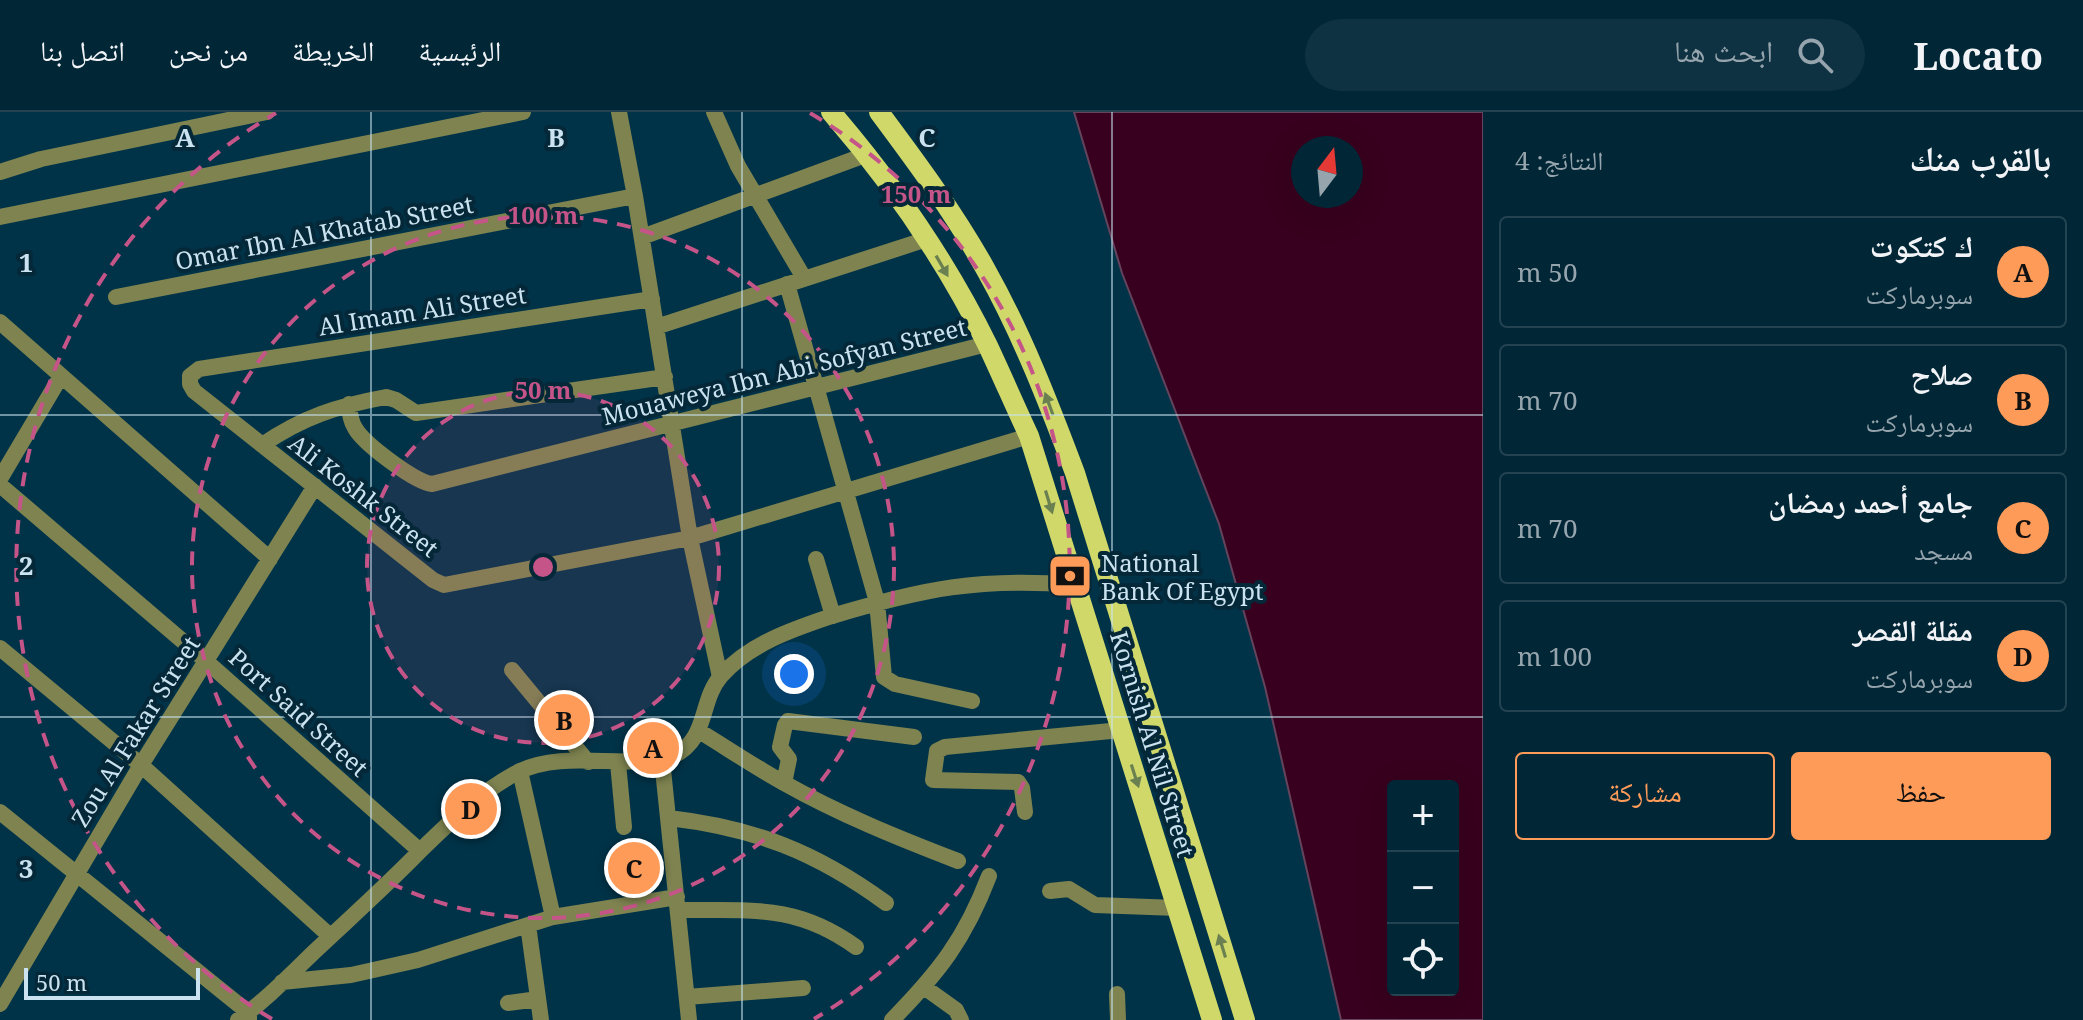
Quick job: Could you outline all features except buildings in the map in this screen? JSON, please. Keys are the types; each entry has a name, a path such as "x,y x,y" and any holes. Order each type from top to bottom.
{"main road":[{"name":"Kornish Al Nil Street","path":"831,112 868,154 927,239 987,344 1029,436 1212,1020"},
{"name":"Kornish Al Nil Street","path":"879,112 936,189 986,271 1044,391 1075,473 1245,1020"}],"street":[{"path":"0,172 41,159 267,112"},
{"path":"0,217 523,112"},
{"path":"619,112 690,538 720,677"},
{"path":"714,112 754,196 804,278"},
{"path":"642,237 868,154"},
{"name":"Omar Ibn Al Khatab Street","path":"116,297 635,196"},
{"path":"656,327 927,239"},
{"path":"787,284 877,602 884,677 887,681 972,701"},
{"name":"Al Imam Ali Street","path":"199,369 652,299"},
{"path":"0,322 270,559"},
{"name":"Mouaweya Ibn Abi Sofyan Street","path":"349,404 350,419 356,431 428,484 987,344"},
{"name":"Ali Koshk Street","path":"199,369 192,373 189,380 194,391 433,580 444,585 690,538 1029,436"},
{"path":"0,482 61,376"},
{"path":"262,445 318,413 349,404 391,398 416,413 665,377"},
{"name":"Port Said Street","path":"0,482 420,851"},
{"name":"Zou Al Fakar Street","path":"1,1000 141,765 315,486"},
{"path":"816,559 833,616"},
{"path":"0,812 245,1018 466,807 520,771 542,764 662,760 684,749 699,731 708,701 720,677 761,645 784,633 916,592 969,584 1035,582 1075,585"},
{"path":"0,648 141,765 330,936"},
{"path":"512,670 588,762"},
{"path":"784,783 789,759 780,747 788,721 914,737"},
{"path":"1025,812 1018,782 933,780 937,751 945,747 1121,730"},
{"path":"699,731 784,783 898,838 958,861"},
{"path":"662,760 689,1020"},
{"path":"618,763 624,827"},
{"path":"520,771 553,917"},
{"path":"669,818 747,831 784,843 831,866 886,903"},
{"path":"892,1020 945,963 963,935 989,876"},
{"path":"1050,891 1069,889 1095,905 1177,908"},
{"path":"282,982 351,975 418,960 553,917 677,904 792,915 815,922 856,947"},
{"path":"528,925 541,1020"},
{"path":"924,987 956,1010 961,1020"},
{"path":"687,997 803,988"},
{"path":"1117,994 1118,1020"},
{"path":"508,1003 538,999"}],"shaded area":[{"path":"1074,112 1483,112 1483,1020 1341,1020 1265,687 1219,524 1122,273"}],"place":[{"name":"National Bank Of Egypt","path":"1070,576"},
{"name":"صلاح","path":"564,720"},
{"name":"ك كتكوت","path":"653,748"},
{"name":"مقلة القصر","path":"471,809"},
{"name":"جامع أحمد رمضان","path":"634,868"}]}
